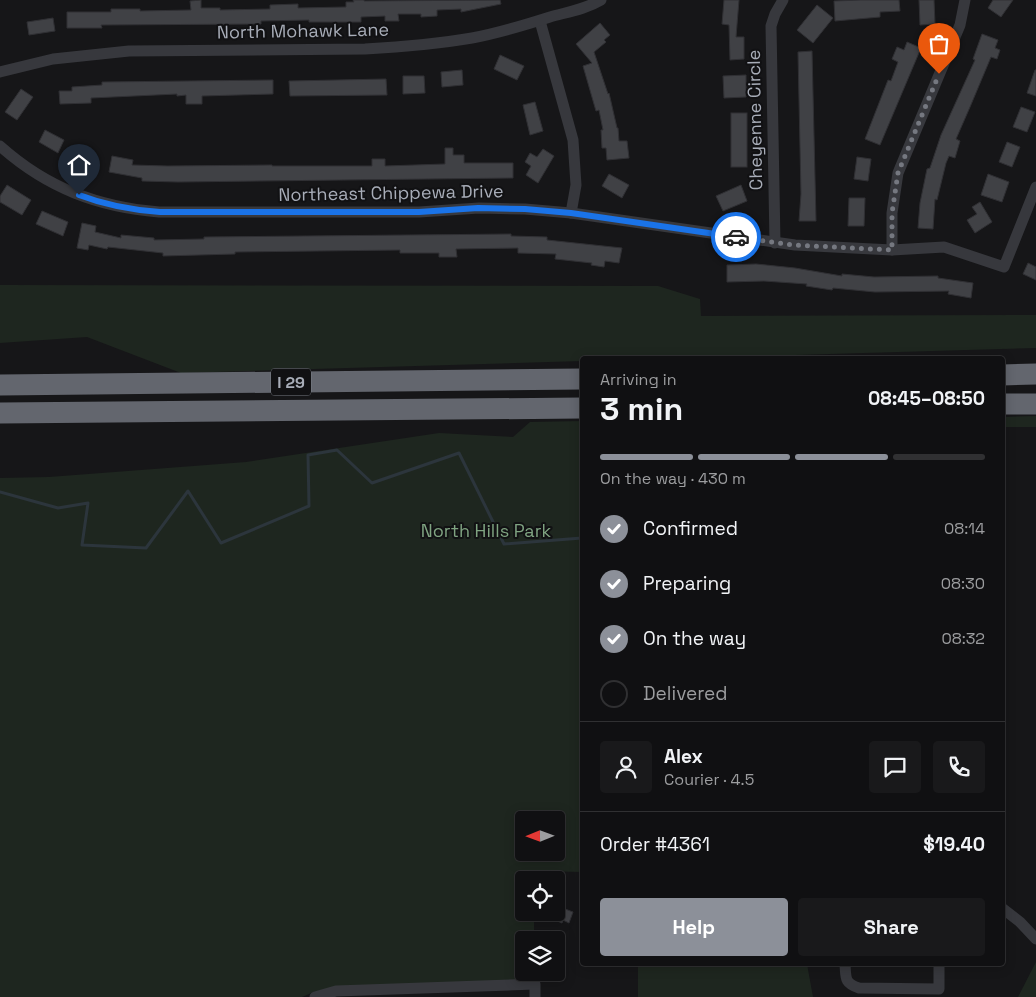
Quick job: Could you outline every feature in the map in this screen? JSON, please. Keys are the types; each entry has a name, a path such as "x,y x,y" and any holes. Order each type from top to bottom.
{"highway":[{"path":"1005,374 1036,374"},
{"name":"I 29","path":"0,385 580,379"},
{"path":"1005,404 1036,404"},
{"name":"I 29","path":"0,413 580,408"}],"street":[{"name":"North Mohawk Lane","path":"0,72 53,59 129,52 401,47 474,38 587,7 601,0"},
{"name":"Cheyenne Circle","path":"775,242 772,26 775,14 783,0"},
{"path":"892,250 892,213 898,173 960,25 965,0"},
{"path":"540,21 573,140 576,186 571,213"},
{"name":"Northeast Chippewa Drive","path":"0,146 36,174 67,190 91,200 134,210 160,212 419,212 478,208 525,209 571,213 794,245 892,250 944,247 1004,267 1036,187"},
{"path":"1005,910 1020,922 1036,939"},
{"path":"845,966 846,979 850,986 859,988 939,988 939,966"},
{"path":"315,997 336,991 535,984 535,997"}],"green space":[{"path":"0,285 658,286 700,299 701,316 1036,315 1036,348 766,356 580,356 580,361 181,373 87,337 0,343"},
{"path":"1036,416 1036,427 1005,427 1005,417"},
{"name":"North Hills Park","path":"580,421 580,872 515,871 515,921 534,921 534,931 515,931 515,981 535,981 535,984 316,991 302,997 0,997 0,478 49,477 246,462 439,433 513,437 530,422"},
{"path":"1036,962 1036,997 1018,997"},
{"path":"638,966 807,966 813,997 638,997"}],"building":[{"path":"201,0 201,8 220,8 220,10 270,9 270,5 298,4 298,8 346,7 346,2 354,2 353,0 500,0 501,4 461,12 461,9 437,10 437,16 421,17 421,14 398,14 399,21 385,21 385,16 361,17 361,22 309,22 309,20 261,21 261,24 101,25 102,28 67,28 67,12 111,12 111,9 140,9 140,11 191,10 190,1"},
{"path":"724,0 739,0 736,37 744,37 744,59 730,60 729,25 722,24"},
{"path":"899,0 900,11 880,12 880,17 835,21 834,1"},
{"path":"919,0 934,0 935,24 920,25"},
{"path":"993,0 1013,0 1001,17 988,8"},
{"path":"817,5 833,18 813,43 797,30"},
{"path":"53,18 55,31 29,35 27,22"},
{"path":"600,23 610,35 604,40 606,42 594,52 609,93 618,128 619,141 627,141 629,158 607,160 606,148 602,148 601,130 603,130 599,110 596,111 583,66 592,63 576,44"},
{"path":"982,34 998,40 995,48 1000,50 997,59 991,57 956,139 960,141 955,158 949,156 946,163 937,200 935,199 933,229 918,228 920,203 927,169 930,168 941,135 975,60 973,59"},
{"path":"907,42 921,48 880,145 865,139 888,80 891,81 898,62 892,59 897,47 904,50"},
{"path":"812,51 816,221 799,221 801,194 798,52"},
{"path":"500,55 524,66 517,80 494,69"},
{"path":"462,70 463,85 442,87 441,72"},
{"path":"1036,70 1036,96 1027,93"},
{"path":"746,75 746,97 724,98 723,76"},
{"path":"403,76 424,76 425,93 403,94"},
{"path":"386,79 387,95 290,96 289,81"},
{"path":"273,80 273,94 202,96 202,104 186,104 186,95 177,96 177,94 91,98 91,103 60,104 59,91 72,91 72,87 102,85 102,82"},
{"path":"21,89 33,97 17,120 5,112"},
{"path":"535,102 543,131 530,135 523,105"},
{"path":"1021,107 1035,112 1027,132 1013,127"},
{"path":"731,113 747,113 747,167 731,167"},
{"path":"45,130 64,140 58,153 39,142"},
{"path":"1007,142 1020,147 1012,167 999,162"},
{"path":"75,146 96,154 92,167 71,159"},
{"path":"445,148 453,148 453,155 464,155 464,163 513,163 513,178 178,182 142,181 142,178 109,172 112,156 133,160 132,165 167,166 372,166 372,159 385,159 385,166 445,164"},
{"path":"543,149 554,156 538,183 526,175 531,166 525,162 530,153 537,157"},
{"path":"857,157 871,159 868,181 854,179"},
{"path":"609,174 629,185 622,198 602,186"},
{"path":"988,174 1009,182 1002,202 981,195"},
{"path":"7,185 31,200 22,215 0,202 0,196"},
{"path":"741,185 747,201 723,211 716,196"},
{"path":"849,198 865,198 864,226 848,226"},
{"path":"980,202 992,222 975,233 967,220 977,214 972,207"},
{"path":"42,211 68,222 63,236 36,224"},
{"path":"82,223 96,226 95,232 121,238 121,235 154,238 154,240 204,239 204,237 511,234 511,236 547,237 547,240 622,248 619,263 605,261 604,267 591,265 592,263 555,259 556,254 518,253 518,248 456,249 457,257 439,257 439,253 400,253 400,250 235,252 235,254 163,256 163,253 108,247 107,249 89,245 88,250 77,248"},
{"path":"1028,263 1036,267 1036,280 1023,274"},
{"path":"756,264 842,276 842,274 874,277 938,276 938,278 973,283 971,298 948,294 949,291 875,292 833,288 832,290 806,286 807,284 764,281 727,282 727,265"},
{"path":"565,909 573,912 569,923 565,921"}],"waterway":[{"path":"0,492 58,508 88,503 82,545 146,548 188,491 221,543 309,506 308,455 337,450 372,483 459,453 504,544 580,538"}],"way so far":[{"path":"736,237 794,245 892,250 892,213 898,173 939,74"}],"route":[{"path":"79,195 108,205 160,212 419,212 478,208 525,209 571,213 736,237"}]}
